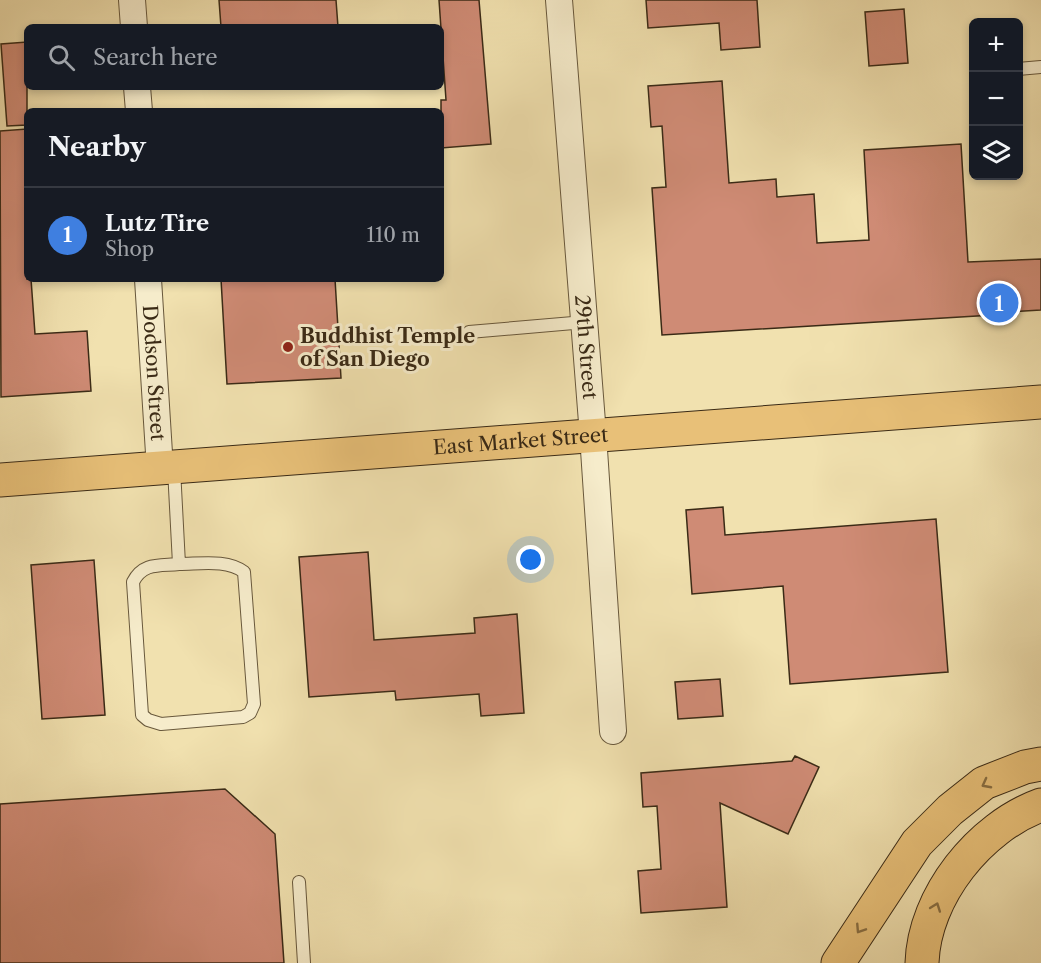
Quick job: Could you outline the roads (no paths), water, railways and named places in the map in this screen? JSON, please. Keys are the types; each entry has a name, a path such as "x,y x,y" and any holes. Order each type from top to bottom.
{"main road":[{"name":"East Market Street","path":"0,480 1041,402"},
{"path":"838,963 917,843 950,810 984,783 1025,767 1041,764"},
{"path":"922,963 922,945 943,889 976,846 1021,812 1041,805"}],"street":[{"path":"132,0 134,24"},
{"name":"29th Street","path":"560,0 613,730"},
{"path":"137,90 139,108"},
{"name":"Dodson Street","path":"148,282 167,468"}],"lane":[{"path":"1023,69 1041,67"},
{"path":"468,332 585,322"},
{"path":"167,468 179,564"},
{"path":"179,564 226,564 237,567 243,572 254,704 250,713 243,717 161,724 148,720 142,715 133,582 138,573 145,568 179,564"},
{"path":"299,882 304,963"}],"place":[{"name":"Lutz Tire","path":"999,303"},
{"name":"Buddhist Temple of San Diego","path":"288,347"}]}
